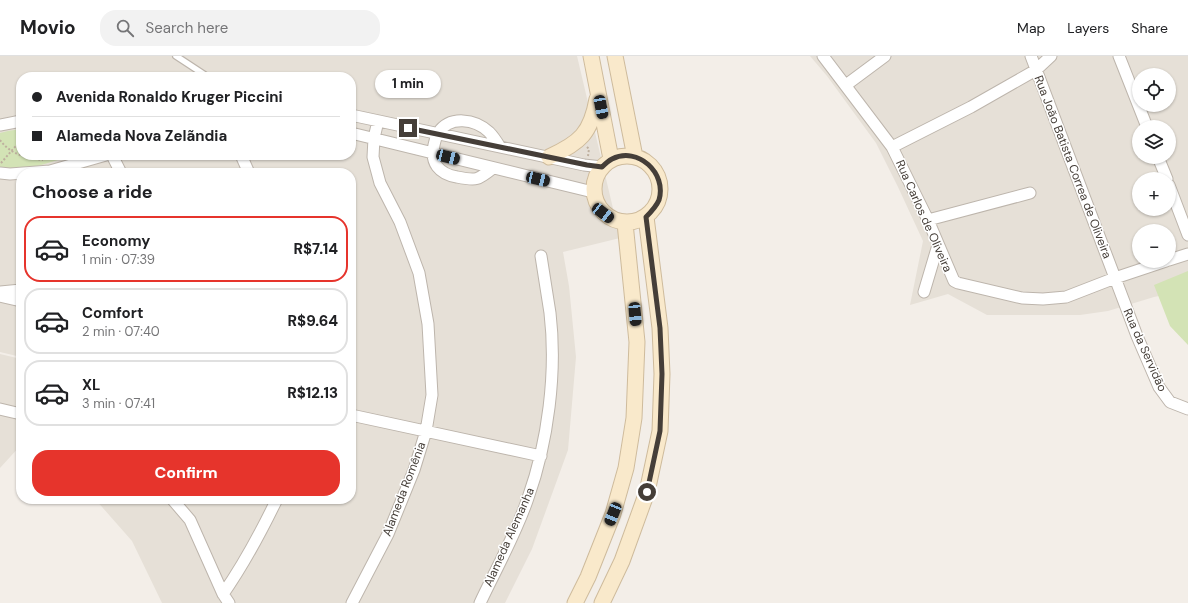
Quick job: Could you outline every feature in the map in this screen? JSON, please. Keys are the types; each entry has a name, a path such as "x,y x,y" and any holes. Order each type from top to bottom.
{"main road":[{"path":"591,56 598,94 600,164 594,183 593,192 598,207 603,213 617,222 625,223 636,222 646,217 654,210 659,200 660,189 658,178 653,168 645,161 635,157 619,156 600,164"},
{"path":"615,56 635,157"},
{"path":"549,157 562,151 581,138 588,130 598,94"},
{"path":"602,603 622,561 647,492 660,431 662,374 660,328 646,217"},
{"path":"575,603 588,577 613,514 626,468 634,418 637,342 625,223"}],"street":[{"name":"Rua Carlos de Oliveira","path":"823,56 892,147 928,220 954,281 958,284 1022,298 1043,299 1066,297 1115,278"},
{"path":"846,85 885,56"},
{"name":"Rua João Batista Correa de Oliveira","path":"1031,56 1115,278"},
{"path":"892,147 972,107 1036,70 1051,56"},
{"path":"1119,56 1144,120"},
{"path":"356,116 549,157 600,164"},
{"path":"494,168 480,178 472,180 450,176 440,170 434,161 433,153 437,134 447,124 459,120 469,121 482,127 490,133 500,147"},
{"name":"Alameda Romênia","path":"352,603 388,534 414,470 426,431 432,395 428,324 419,273 400,222 380,183 373,157 374,138 378,121"},
{"path":"0,125 16,122"},
{"path":"356,134 593,192"},
{"path":"60,168 88,160"},
{"path":"0,172 16,174"},
{"path":"928,220 1030,193"},
{"path":"1176,203 1188,235"},
{"path":"924,292 938,245"},
{"path":"1176,258 1188,254"},
{"name":"Alameda Alemanha","path":"480,603 528,499 541,456 547,419 552,364 550,314 541,256"},
{"path":"1115,278 1145,268"},
{"name":"Rua da Servidão","path":"1115,278 1159,387 1170,402 1188,409"},
{"path":"0,292 16,290"},
{"path":"0,296 16,300"},
{"path":"0,409 16,413"},
{"path":"356,416 541,456"},
{"path":"176,504 190,520 226,598"},
{"path":"226,598 275,504"}],"lane":[{"path":"176,56 200,72"}],"path":[{"path":"581,138 600,164"},
{"path":"0,140 16,153"},
{"path":"0,164 16,146"}],"shaded area":[{"path":"0,56 577,56 620,238 563,252 569,286 576,357 568,450 532,549 505,603 162,603 132,541 99,504 356,504 356,168 16,168 16,356 0,352"},
{"path":"810,56 1188,56 1188,290 1154,297 1108,311 1080,315 987,315 948,294 910,305 923,241 876,143 827,76"},
{"path":"0,354 16,358 16,450 0,468"}],"green space":[{"path":"16,130 16,160 58,160 31,168 0,169 0,133"},
{"path":"1188,271 1188,345 1170,326 1154,285"}],"route":[{"path":"408,128 602,167 611,159 619,156 635,157 645,161 653,168 658,178 660,189 659,200 654,210 646,217 660,328 662,374 660,431 647,492"}]}
